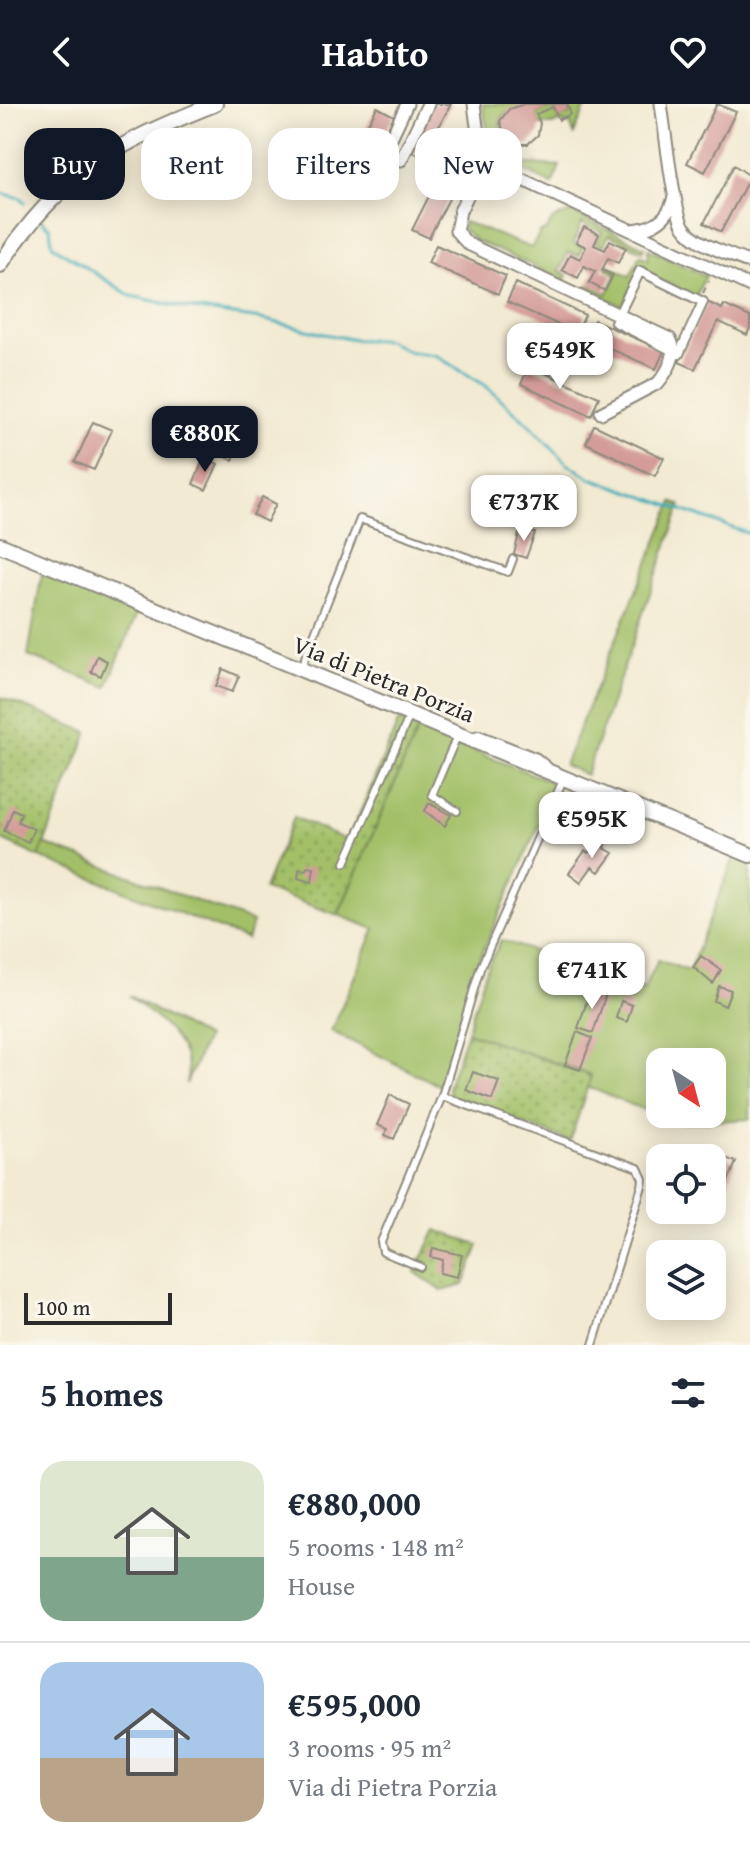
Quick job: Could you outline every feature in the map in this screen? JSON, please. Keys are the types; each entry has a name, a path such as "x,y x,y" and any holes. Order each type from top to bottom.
{"street":[{"path":"0,265 45,207 92,164 144,132 215,104"},
{"path":"396,128 407,104"},
{"path":"401,160 428,104"},
{"path":"474,104 477,128"},
{"path":"661,104 675,193 684,227 696,238 750,263"},
{"path":"522,179 750,286"},
{"path":"632,230 656,225 671,210 675,193"},
{"path":"465,200 456,231 468,244 670,339 675,352 658,383 601,413"},
{"path":"619,314 640,271 699,299 703,302 679,354 675,352"},
{"name":"Via di Pietra Porzia","path":"0,545 750,855"}],"lane":[{"path":"301,668 360,519 508,572 513,559"},
{"path":"345,863 410,713"},
{"path":"457,811 432,795 463,735"},
{"path":"421,1267 383,1252 381,1242 442,1096 480,969 498,933 561,775"},
{"path":"442,1096 638,1168 641,1172 642,1186 593,1345"}],"path":[{"path":"699,299 716,269"}],"green space":[{"path":"483,104 524,104 503,116 501,128 487,128"},
{"path":"567,104 587,104 574,134 570,123 565,125 562,121 540,125 536,114 553,107 559,119 571,114"},
{"path":"522,162 560,166 552,184 523,169"},
{"path":"571,212 644,247 642,251 609,235 603,246 597,243 602,232 582,223 573,243 583,248 579,256 568,252 559,271 567,275 565,280 474,240 463,229 464,222 531,248 541,232 547,231 552,220"},
{"path":"648,249 706,276 695,297 640,271 623,306 586,290 588,285 607,294 617,274 606,268 607,265 630,276 640,255 648,259"},
{"path":"673,502 681,505 586,775 564,765"},
{"path":"42,573 137,613 107,687 28,656"},
{"path":"0,697 88,732 39,857 0,839"},
{"path":"399,720 418,729 338,915 264,889 294,817 348,841"},
{"path":"418,729 557,784 476,967 440,1086 331,1031 375,929 338,915"},
{"path":"44,844 253,922 247,940 39,857"},
{"path":"736,853 750,859 750,1119 726,1120 726,1048 646,1048 646,1111 588,1087 591,1075 467,1032 486,970 501,940 644,989 658,960 689,971"},
{"path":"129,996 206,1038 186,1084 188,1070 179,1045 162,1023"},
{"path":"467,1032 591,1076 570,1141 450,1096 448,1086"},
{"path":"436,1230 479,1245 464,1285 442,1291 415,1272"}],"building":[{"path":"430,104 451,104 438,128 418,128"},
{"path":"524,104 567,104 571,114 559,120 553,107 536,114 540,123 538,135 528,144 522,144 522,128 502,128 500,121 509,109"},
{"path":"717,104 736,112 705,172 687,163"},
{"path":"377,107 394,116 388,128 366,128"},
{"path":"415,133 415,153 407,149"},
{"path":"734,165 750,176 721,232 704,223"},
{"path":"427,200 448,200 429,238 412,230"},
{"path":"584,227 599,234 594,245 605,250 610,240 626,248 618,263 608,258 602,270 613,275 605,291 589,283 595,271 584,266 578,278 562,270 570,254 580,259 586,247 576,242"},
{"path":"436,245 506,276 498,294 428,263"},
{"path":"516,283 585,315 577,333 507,302"},
{"path":"707,302 722,309 724,305 750,317 750,328 747,335 718,321 695,369 679,362"},
{"path":"594,320 664,351 656,369 586,338"},
{"path":"529,366 599,397 591,416 521,384"},
{"path":"93,422 112,430 94,470 75,462"},
{"path":"594,425 664,458 655,476 586,443"},
{"path":"216,438 238,447 233,460 211,451"},
{"path":"204,458 218,464 206,490 193,484"},
{"path":"262,497 276,504 267,522 253,515"},
{"path":"520,530 535,533 526,558 514,554"},
{"path":"97,656 107,661 101,676 91,672"},
{"path":"223,669 239,676 232,692 216,686"},
{"path":"429,803 451,815 445,826 425,811"},
{"path":"13,809 21,813 18,822 34,829 28,842 4,831"},
{"path":"599,838 607,843 604,848 613,853 599,872 592,867 581,882 569,873"},
{"path":"307,867 314,868 312,882 298,878 299,869 306,870"},
{"path":"701,956 721,970 713,984 693,967"},
{"path":"719,986 731,990 725,1006 714,1001"},
{"path":"591,989 606,994 593,1033 578,1028"},
{"path":"621,1001 632,1005 627,1022 616,1018"},
{"path":"577,1032 592,1038 580,1070 565,1065"},
{"path":"473,1072 499,1081 492,1100 466,1090"},
{"path":"390,1095 409,1104 394,1139 385,1135 387,1129 377,1125"},
{"path":"726,1158 736,1162 726,1181"},
{"path":"433,1248 462,1255 457,1277 440,1273 443,1260 431,1257"}],"waterway":[{"path":"0,193 21,198 25,202"},
{"path":"42,221 50,228 52,244 59,250 131,296 261,319 324,334 359,340 385,340 411,352 435,355 486,386 567,463 591,478 750,534"}]}
